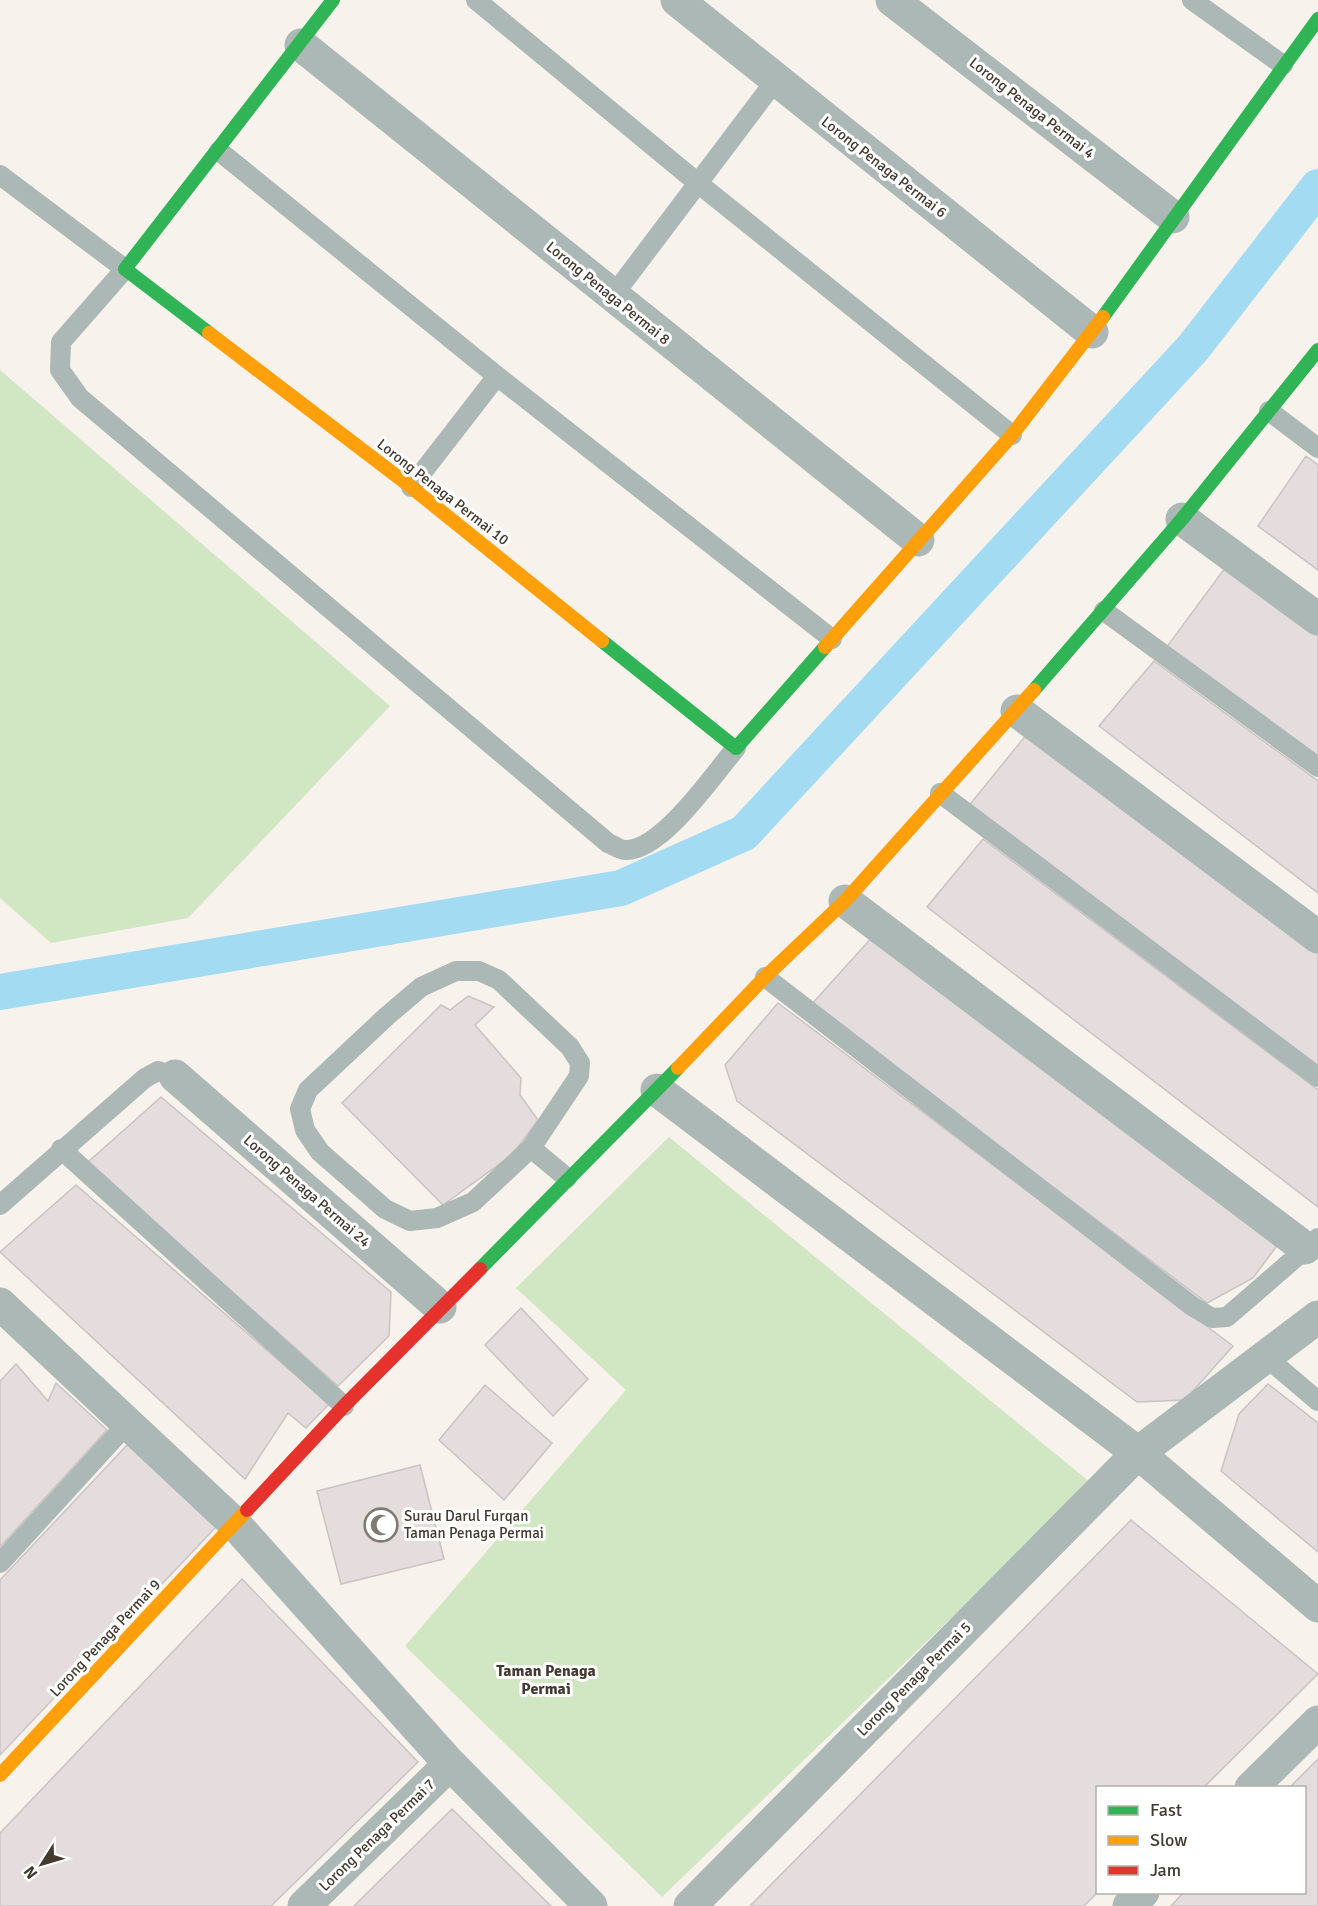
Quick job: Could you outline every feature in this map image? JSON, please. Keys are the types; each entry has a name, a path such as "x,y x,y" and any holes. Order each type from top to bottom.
{"street":[{"path":"125,269 301,45 333,0"},
{"name":"Lorong Penaga Permai 6","path":"677,0 775,81 1092,332"},
{"name":"Lorong Penaga Permai 4","path":"892,0 1173,217"},
{"path":"736,748 1012,435 1092,332 1318,19"},
{"name":"Lorong Penaga Permai 8","path":"301,45 612,297 918,540"},
{"name":"Lorong Penaga Permai 10","path":"125,269 411,487 736,748"},
{"name":"Lorong Penaga Permai 9","path":"0,1775 344,1406 567,1178 657,1090 765,977 845,901 1104,611 1182,519 1318,350"},
{"path":"1182,519 1318,619"},
{"path":"1017,711 1318,937"},
{"path":"845,901 1312,1243"},
{"name":"Lorong Penaga Permai 24","path":"175,1076 440,1307"},
{"path":"657,1090 1138,1453 1318,1606"},
{"path":"3,1313 128,1423 235,1524 450,1764 591,1906"},
{"name":"Lorong Penaga Permai 5","path":"690,1906 1138,1453 1318,1317"},
{"path":"1253,1786 1318,1722"},
{"name":"Lorong Penaga Permai 7","path":"304,1906 450,1764"},
{"path":"1129,1906 1142,1894"}],"lane":[{"path":"476,0 699,184 1012,435"},
{"path":"1192,0 1283,65"},
{"path":"612,297 775,81"},
{"path":"219,151 497,376 832,639"},
{"path":"0,175 125,269 61,342 60,370 80,398 608,843 625,850 646,845 666,829 736,748"},
{"path":"411,487 497,376"},
{"path":"1269,411 1318,448"},
{"path":"1104,611 1318,767"},
{"path":"940,793 1318,1077"},
{"path":"456,971 479,971 499,980 570,1047 580,1063 579,1076 531,1148 473,1202 438,1218 410,1221 385,1209 320,1152 305,1130 300,1108 308,1090 421,987 456,971"},
{"path":"765,977 1192,1306 1212,1318 1227,1317 1312,1243"},
{"path":"0,1205 61,1149 145,1078 158,1071 175,1076"},
{"path":"531,1148 567,1178"},
{"path":"61,1149 344,1406"},
{"path":"1266,1357 1318,1401"},
{"path":"0,1563 128,1423"}],"green space":[{"path":"0,370 390,706 188,918 51,943 0,898"},
{"path":"669,1137 1091,1483 662,1897 405,1646 626,1390 516,1288"}],"building":[{"path":"1306,456 1318,465 1318,570 1258,526"},
{"path":"1225,568 1318,636 1318,758 1166,648"},
{"path":"1154,661 1318,781 1318,893 1099,726"},
{"path":"1027,734 1318,949 1318,1071 967,808"},
{"path":"983,839 1318,1090 1318,1207 927,907"},
{"path":"875,934 1282,1239 1253,1278 1207,1303 811,1005"},
{"path":"468,996 494,1007 475,1025 521,1078 520,1095 538,1120 512,1155 443,1205 342,1103 441,1005 450,1010"},
{"path":"778,1003 1233,1346 1185,1400 1137,1402 737,1101 725,1065"},
{"path":"161,1097 391,1292 389,1336 338,1386 87,1163"},
{"path":"76,1185 329,1404 306,1428 288,1413 245,1479 0,1252"},
{"path":"521,1308 588,1379 553,1416 485,1345"},
{"path":"16,1364 48,1401 56,1383 107,1430 0,1547 0,1381"},
{"path":"1268,1384 1318,1423 1318,1552 1221,1471 1239,1414"},
{"path":"485,1385 552,1443 504,1500 439,1440"},
{"path":"128,1444 216,1527 0,1755 0,1580"},
{"name":"Surau Darul Furqan Taman Penaga Permai","path":"420,1465 444,1559 341,1584 317,1491"},
{"path":"1131,1520 1318,1674 1205,1786 1096,1786 1096,1894 1084,1906 750,1906"},
{"path":"242,1579 418,1762 271,1906 0,1906 0,1833"},
{"path":"1318,1759 1318,1906 1171,1906 1182,1894 1306,1894 1306,1786 1291,1786"},
{"path":"452,1809 551,1906 354,1906"}],"waterway":[{"path":"0,992 621,888 744,833 1193,348 1318,187"}],"traffic: fast":[{"path":"209,333 125,269 333,0"},
{"path":"1103,317 1318,19"},
{"path":"1034,690 1182,519 1318,350"},
{"path":"602,641 736,748 825,647"},
{"path":"480,1269 678,1068"}],"traffic: slow":[{"path":"825,647 1012,435 1103,317"},
{"path":"209,333 411,487 602,641"},
{"path":"678,1068 765,977 845,901 1034,690"},
{"path":"0,1775 247,1510"}],"traffic: jam":[{"path":"247,1510 344,1406 480,1269"}],"place":[{"name":"Surau Darul Furqan Taman Penaga Permai","path":"381,1525"}],"district":[{"name":"Taman Penaga Permai","path":"546,1679"}]}
